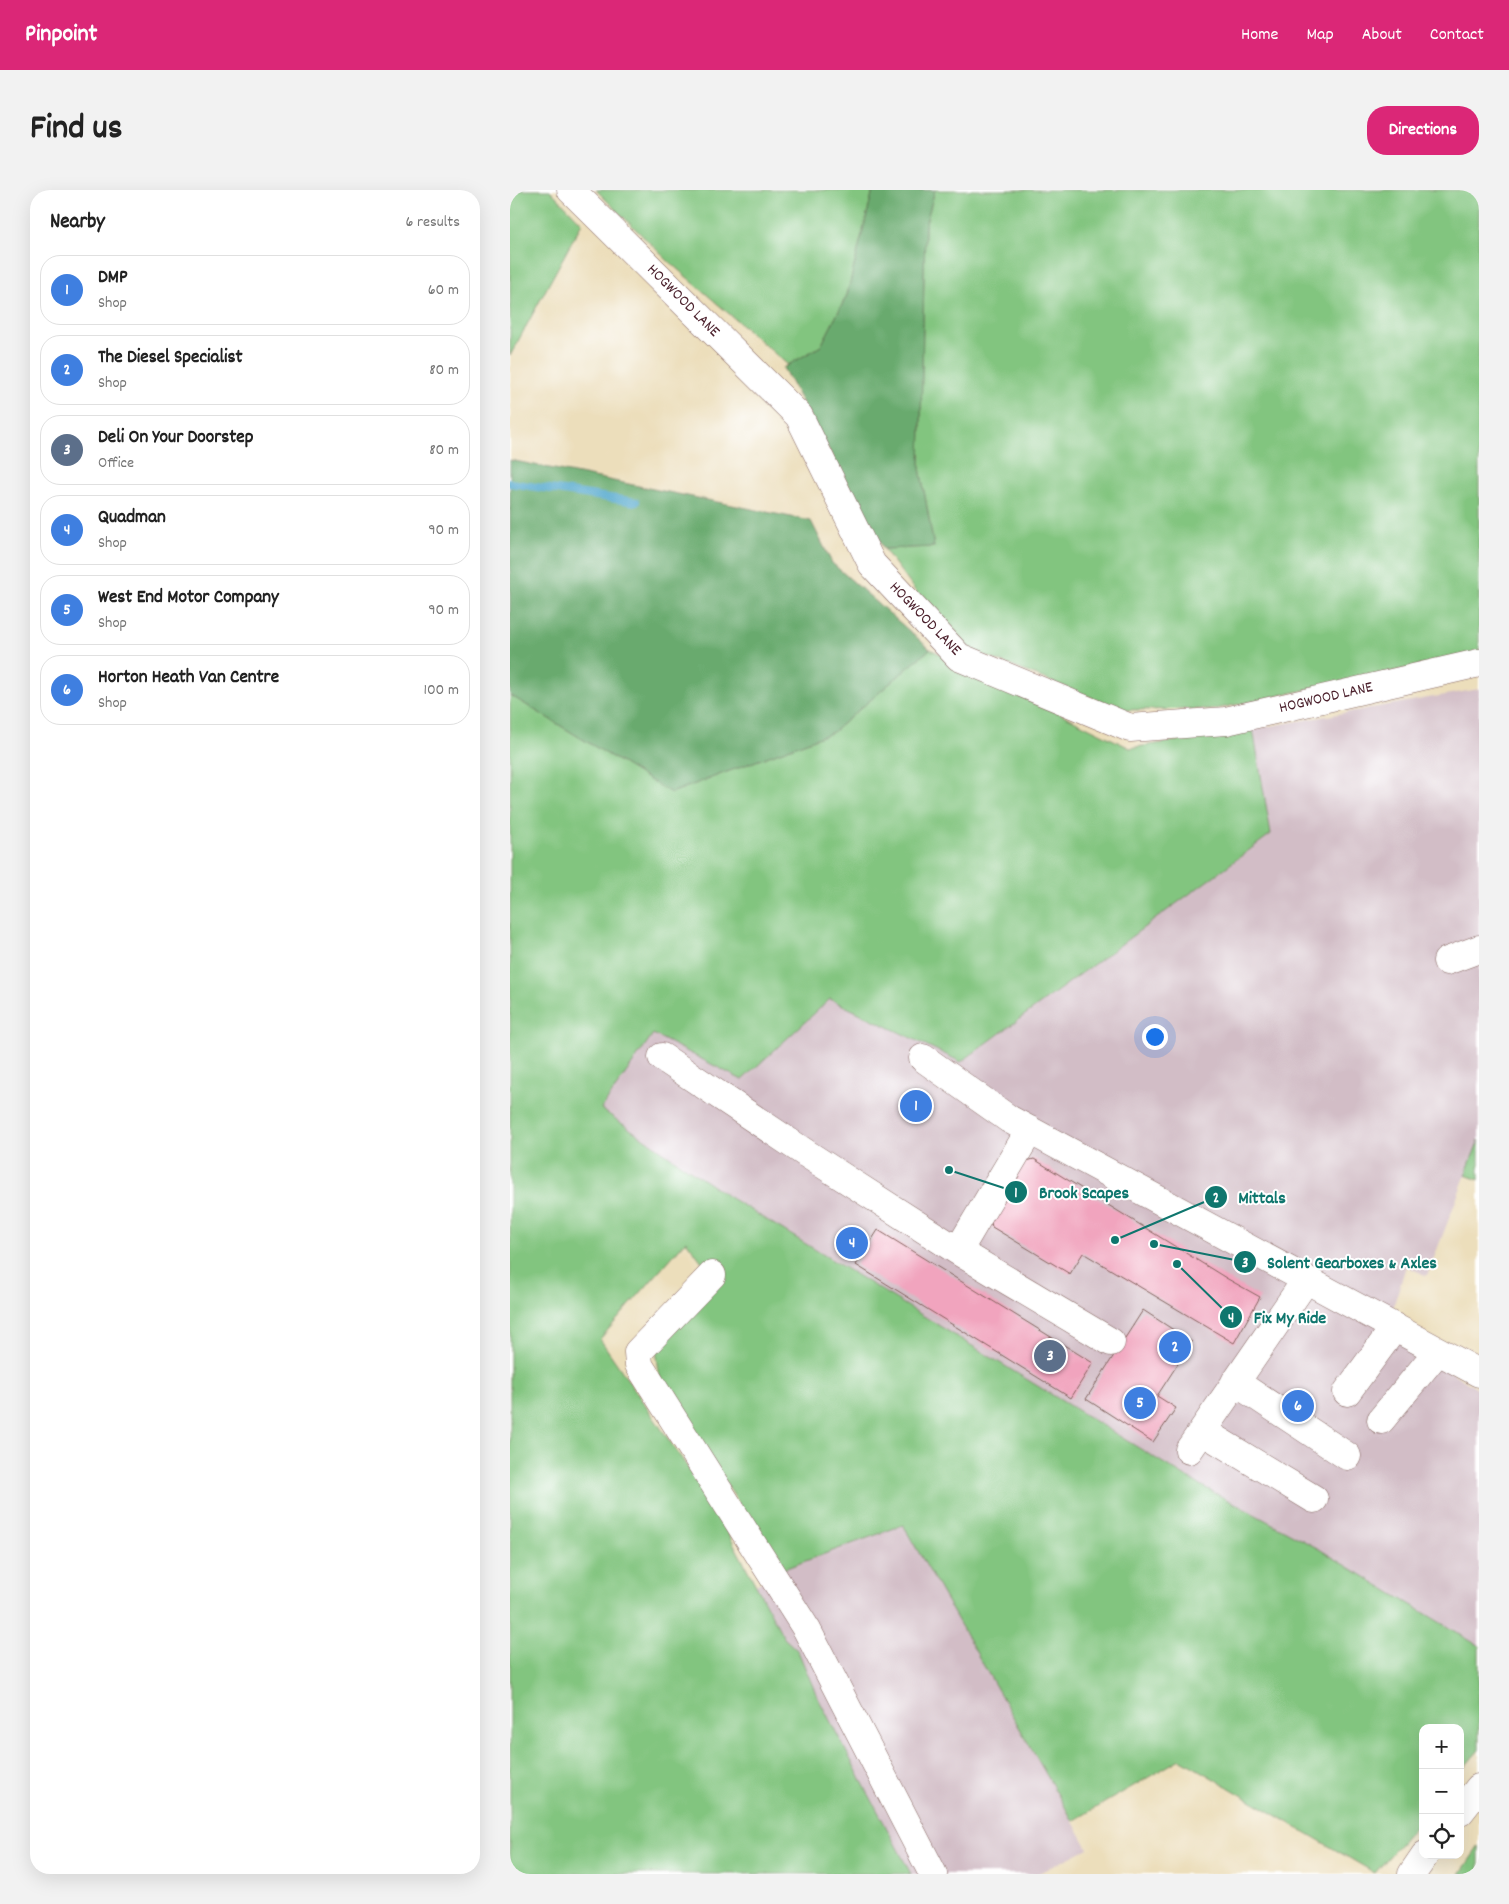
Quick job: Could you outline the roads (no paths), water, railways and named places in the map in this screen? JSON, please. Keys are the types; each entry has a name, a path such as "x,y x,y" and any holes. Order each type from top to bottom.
{"street":[{"name":"HOGWOOD LANE","path":"571,190 799,416 872,564 959,657 1130,728 1226,721 1479,663"},
{"path":"1446,961 1479,949"},
{"path":"662,1057 807,1154 958,1251 1111,1342"},
{"path":"923,1058 1009,1119 1479,1373"},
{"path":"958,1251 1030,1130"},
{"path":"712,1275 638,1352 639,1365 807,1630 933,1874"},
{"path":"1306,1280 1196,1441 1314,1500"},
{"path":"1347,1392 1395,1327"},
{"path":"1381,1420 1438,1351"},
{"path":"1235,1382 1347,1456"},
{"path":"1464,1807 1479,1788"},
{"path":"1412,1874 1422,1859"}],"waterway":[{"path":"510,483 636,502"}],"place":[{"name":"DMP","path":"916,1106"},
{"name":"Brook Scapes","path":"949,1170"},
{"name":"Mittals","path":"1115,1240"},
{"name":"Quadman","path":"852,1243"},
{"name":"Solent Gearboxes & Axles","path":"1154,1244"},
{"name":"Fix My Ride","path":"1177,1264"},
{"name":"The Diesel Specialist","path":"1175,1347"},
{"name":"Deli On Your Doorstep","path":"1050,1356"},
{"name":"West End Motor Company","path":"1140,1403"},
{"name":"Horton Heath Van Centre","path":"1298,1406"}]}
